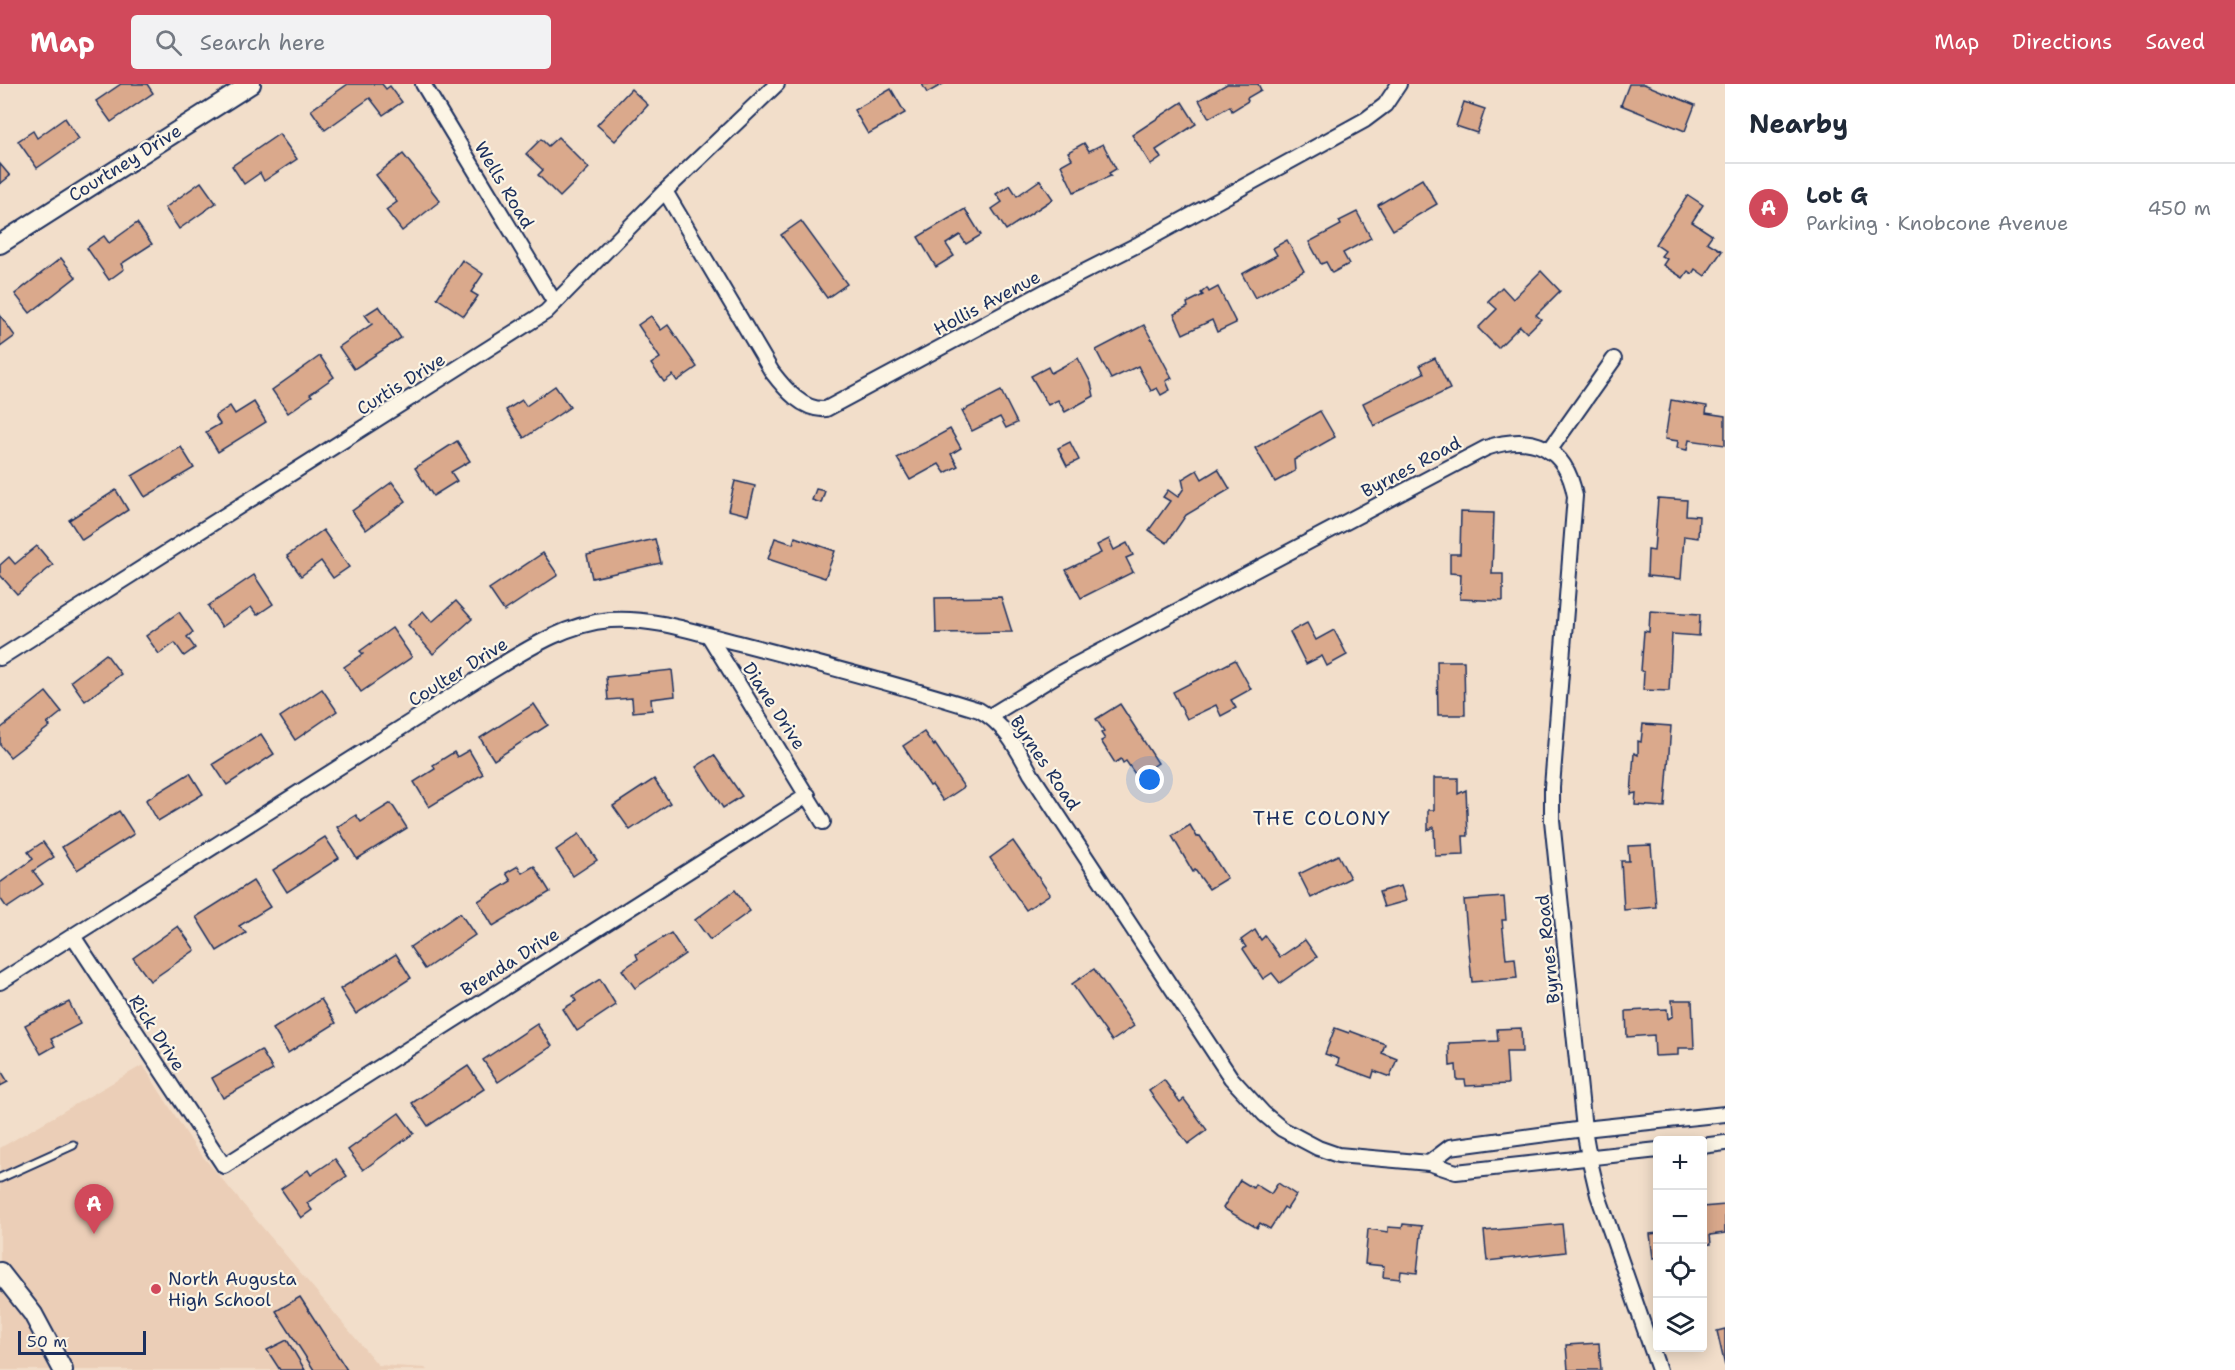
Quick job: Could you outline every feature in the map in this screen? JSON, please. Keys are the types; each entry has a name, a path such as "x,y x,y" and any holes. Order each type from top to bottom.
{"street":[{"name":"Courtney Drive","path":"0,244 251,84"},
{"name":"Wells Road","path":"423,84 555,303"},
{"name":"Curtis Drive","path":"0,658 546,312 665,191 777,84"},
{"name":"Hollis Avenue","path":"665,191 772,372 792,394 808,406 814,409 826,409 1139,244 1365,120 1385,105 1399,84"},
{"path":"1550,451 1614,358"},
{"name":"Byrnes Road","path":"1588,1157 1555,852 1552,787 1575,496 1573,482 1567,470 1550,451 1537,445 1518,441 1486,448 1070,667 990,716 1009,735 1038,784 1231,1078 1264,1114 1299,1140 1338,1155 1429,1163 1456,1172 1653,1150"},
{"name":"Coulter Drive","path":"0,982 478,679 567,630 610,620 659,623 862,674 980,710 990,716"},
{"name":"Diane Drive","path":"709,636 808,795"},
{"path":"808,795 824,822"},
{"name":"Brenda Drive","path":"212,1150 224,1166 808,795"},
{"name":"Rick Drive","path":"73,936 212,1150"},
{"path":"1429,1163 1450,1147 1584,1129 1725,1114"},
{"path":"1707,1145 1725,1143"},
{"path":"1588,1157 1598,1195 1659,1370"},
{"path":"0,1272 33,1314 63,1370"}],"lane":[{"path":"0,1178 73,1145"}],"shaded area":[{"name":"North Augusta High School","path":"143,1065 195,1147 378,1365 427,1370 0,1370 0,1148"}],"building":[{"path":"121,84 147,84 153,93 111,122 96,101"},
{"path":"348,84 382,84 386,89 390,86 402,102 383,115 370,98 325,130 311,110"},
{"path":"922,84 943,84 927,93"},
{"path":"1227,84 1258,84 1261,90 1232,111 1230,106 1209,118 1199,100"},
{"path":"1629,84 1644,84 1695,105 1685,131 1621,105"},
{"path":"631,89 648,105 615,141 597,125"},
{"path":"891,89 905,113 868,134 854,110"},
{"path":"1182,102 1196,124 1156,150 1161,158 1151,165 1132,135"},
{"path":"1464,102 1485,109 1477,133 1456,126"},
{"path":"65,118 79,139 37,168 18,141 33,131 37,138"},
{"path":"279,134 297,159 264,181 260,173 244,184 232,166"},
{"path":"558,137 589,168 560,197 538,175 543,170 526,154 541,139 548,146"},
{"path":"1084,143 1089,151 1103,144 1116,169 1109,173 1111,176 1074,192 1061,165 1072,159 1068,152"},
{"path":"403,154 440,201 402,231 386,210 397,202 376,175"},
{"path":"0,164 10,176 0,184"},
{"path":"1422,179 1437,204 1393,230 1378,205"},
{"path":"1040,180 1053,199 1006,230 992,209 1002,202 996,194 1010,185 1017,196"},
{"path":"201,182 216,203 179,229 165,208"},
{"path":"1688,195 1703,205 1692,222 1712,235 1707,242 1722,251 1705,276 1695,269 1692,274 1688,271 1683,278 1663,265 1667,259 1661,256 1665,251 1655,244"},
{"path":"965,209 981,235 966,244 960,235 946,244 954,256 936,267 918,237"},
{"path":"1357,212 1371,238 1343,253 1349,264 1332,273 1326,262 1321,264 1309,242 1341,225 1339,221"},
{"path":"801,221 847,284 827,298 781,235"},
{"path":"137,223 152,244 121,264 124,269 109,280 87,248 104,236 109,243"},
{"path":"1287,240 1304,271 1255,298 1242,274 1277,255 1273,248"},
{"path":"61,258 76,277 30,313 15,294"},
{"path":"462,260 483,274 471,292 478,296 464,316 437,298"},
{"path":"1541,271 1560,291 1536,315 1541,319 1527,333 1520,326 1498,348 1478,328 1497,309 1488,301 1502,287 1513,299"},
{"path":"1218,287 1236,323 1217,332 1212,320 1183,334 1174,314 1188,307 1187,303 1203,295 1201,293 1207,288 1209,292"},
{"path":"379,306 401,338 354,369 339,347 372,324 365,315"},
{"path":"0,315 15,336 0,347"},
{"path":"651,316 661,330 668,325 697,367 677,381 673,375 664,382 651,364 660,358 638,325"},
{"path":"1144,325 1172,378 1166,381 1170,390 1161,395 1157,388 1151,391 1138,366 1111,379 1096,350"},
{"path":"320,356 334,377 288,413 272,390"},
{"path":"1078,358 1091,383 1094,396 1065,412 1058,400 1048,405 1031,376 1048,367 1051,373"},
{"path":"1435,358 1450,389 1374,426 1363,403 1424,373 1420,365"},
{"path":"555,386 570,407 524,438 506,410 522,400 526,406"},
{"path":"1001,391 1017,423 1006,428 1000,417 972,431 962,411"},
{"path":"1671,400 1707,406 1706,413 1725,416 1725,445 1689,440 1687,450 1677,448 1678,441 1665,439"},
{"path":"254,402 266,422 218,452 206,432 220,424 215,416 230,406 235,414"},
{"path":"1320,411 1335,437 1294,460 1295,471 1275,482 1255,448"},
{"path":"950,429 961,448 951,454 958,466 945,473 939,464 910,480 897,458"},
{"path":"457,441 470,461 451,472 457,481 433,496 415,468"},
{"path":"1070,442 1079,460 1067,466 1058,448"},
{"path":"181,447 194,468 145,497 132,476"},
{"path":"1218,469 1230,489 1186,515 1167,543 1149,530 1170,501 1163,497 1168,490 1178,497 1184,488 1182,479 1197,470 1202,479"},
{"path":"735,481 755,486 748,515 728,510"},
{"path":"392,482 406,501 366,530 352,511"},
{"path":"816,489 825,491 821,503 812,500"},
{"path":"116,490 128,510 82,540 69,520"},
{"path":"1658,498 1687,500 1686,515 1699,516 1698,538 1684,536 1681,579 1647,576 1648,550 1654,551"},
{"path":"1461,512 1494,513 1492,574 1503,574 1503,601 1460,599 1461,574 1450,573 1450,554 1460,554"},
{"path":"323,530 349,567 333,578 321,561 301,576 287,556"},
{"path":"795,537 835,551 825,578 768,559 775,538 793,544"},
{"path":"655,539 661,563 592,578 587,555"},
{"path":"1109,539 1114,550 1127,543 1133,555 1126,558 1133,572 1081,598 1066,570 1101,553 1097,545"},
{"path":"37,546 53,565 17,594 0,575 0,565 9,557 15,564"},
{"path":"543,553 558,575 504,611 489,589"},
{"path":"254,575 273,604 257,615 251,607 222,627 208,606"},
{"path":"1001,597 1012,632 936,633 935,598"},
{"path":"456,601 472,619 433,654 408,625 423,611 432,622"},
{"path":"1650,611 1700,614 1699,636 1672,634 1669,691 1643,690 1644,672 1641,671 1644,631 1649,632"},
{"path":"179,612 193,632 187,637 195,648 184,656 175,643 159,654 146,636"},
{"path":"1307,623 1316,640 1334,630 1347,655 1327,666 1322,656 1306,664 1290,632"},
{"path":"392,628 412,657 361,692 344,667 363,654 360,651"},
{"path":"106,654 121,674 85,701 71,681"},
{"path":"1235,660 1251,689 1231,700 1236,708 1221,716 1216,705 1187,719 1173,692"},
{"path":"1437,661 1464,661 1465,715 1438,715"},
{"path":"672,670 675,696 651,699 652,710 633,712 632,698 608,700 606,677"},
{"path":"322,689 337,711 295,740 280,717"},
{"path":"46,692 62,712 47,724 50,726 10,757 0,745 0,729"},
{"path":"534,704 548,725 494,760 480,738"},
{"path":"1120,704 1158,763 1137,777 1126,761 1123,763 1121,759 1115,763 1101,741 1105,739 1101,733 1104,731 1096,719"},
{"path":"1643,724 1671,726 1665,807 1635,805 1636,793 1631,794 1634,753 1638,755 1638,741 1641,742"},
{"path":"924,732 934,746 935,744 964,787 943,801 903,746"},
{"path":"261,734 274,754 227,785 213,764"},
{"path":"469,750 483,774 429,807 414,782 435,769 433,765 454,752 457,757"},
{"path":"714,755 742,796 723,808 696,767"},
{"path":"190,773 203,794 158,821 146,800"},
{"path":"1434,778 1458,778 1458,794 1466,790 1468,836 1463,836 1464,855 1435,856 1434,827 1428,830 1428,810 1434,810"},
{"path":"654,779 670,803 630,830 613,806"},
{"path":"391,803 407,828 357,859 337,827 356,815 361,822"},
{"path":"119,811 134,834 77,870 62,847"},
{"path":"1190,825 1197,837 1200,836 1227,878 1209,889 1195,870 1193,872 1172,836"},
{"path":"579,834 597,860 573,876 556,850"},
{"path":"325,837 339,858 287,892 273,870"},
{"path":"1013,841 1050,894 1026,910 990,858"},
{"path":"43,842 54,857 33,871 43,884 7,908 0,898 0,883 33,859 28,852"},
{"path":"1651,845 1656,907 1624,910 1621,861 1629,861 1628,846"},
{"path":"1338,855 1350,878 1311,898 1299,874"},
{"path":"518,866 522,873 534,866 550,892 493,926 478,901 511,881 506,873"},
{"path":"253,881 270,907 239,926 246,933 217,951 196,917"},
{"path":"1401,886 1406,901 1384,907 1379,892"},
{"path":"735,890 750,911 710,940 695,920"},
{"path":"1504,897 1506,920 1502,920 1506,959 1515,958 1517,978 1472,982 1464,900"},
{"path":"460,913 475,935 425,969 410,947"},
{"path":"178,926 195,950 150,981 133,958"},
{"path":"1255,930 1261,940 1265,936 1280,957 1305,940 1317,957 1280,983 1272,973 1263,979 1243,949 1246,947 1241,940"},
{"path":"671,933 685,954 635,988 622,970 638,959 636,954"},
{"path":"396,954 411,978 356,1014 340,989"},
{"path":"1094,969 1134,1026 1112,1041 1072,984"},
{"path":"600,979 616,1005 577,1031 563,1009 576,1001 573,996"},
{"path":"321,999 336,1023 288,1053 273,1029"},
{"path":"1672,1000 1692,1000 1694,1048 1678,1048 1678,1055 1655,1056 1654,1035 1627,1037 1626,1011 1667,1009 1668,1019 1673,1016"},
{"path":"69,1002 80,1024 51,1039 55,1046 41,1054 25,1025"},
{"path":"537,1024 552,1046 498,1082 483,1060"},
{"path":"1335,1028 1385,1044 1382,1053 1397,1059 1390,1077 1374,1071 1372,1078 1337,1065 1339,1059 1325,1054"},
{"path":"1521,1028 1522,1052 1506,1052 1508,1084 1466,1086 1465,1080 1457,1080 1456,1065 1450,1066 1449,1043 1498,1041 1497,1029"},
{"path":"261,1050 273,1070 223,1098 212,1078"},
{"path":"468,1066 484,1089 428,1126 412,1103"},
{"path":"0,1069 8,1082 0,1086"},
{"path":"1164,1080 1180,1102 1184,1099 1207,1130 1188,1144 1149,1091"},
{"path":"399,1113 414,1133 363,1170 348,1150"},
{"path":"335,1159 347,1176 307,1203 312,1210 301,1218 281,1189 308,1170 311,1175"},
{"path":"1240,1180 1253,1188 1255,1184 1271,1194 1278,1183 1296,1195 1287,1209 1284,1207 1270,1229 1260,1223 1257,1228 1223,1208"},
{"path":"1725,1205 1725,1233 1710,1235 1711,1244 1707,1244 1707,1244 1707,1207"},
{"path":"1403,1224 1422,1226 1417,1273 1401,1271 1400,1279 1383,1277 1384,1266 1365,1264 1368,1229 1388,1232 1388,1227 1402,1228"},
{"path":"1562,1224 1565,1252 1487,1261 1484,1231"},
{"path":"1650,1234 1653,1234 1653,1258"},
{"path":"300,1297 347,1370 314,1370 276,1311"},
{"path":"1725,1329 1725,1366 1717,1331"},
{"path":"287,1340 305,1370 280,1370 267,1350"},
{"path":"1599,1343 1601,1370 1568,1370 1566,1345"}],"place":[{"name":"Lot G","path":"94,1234"},
{"name":"North Augusta High School","path":"156,1289"}],"district":[{"name":"THE COLONY","path":"1322,818"}]}
